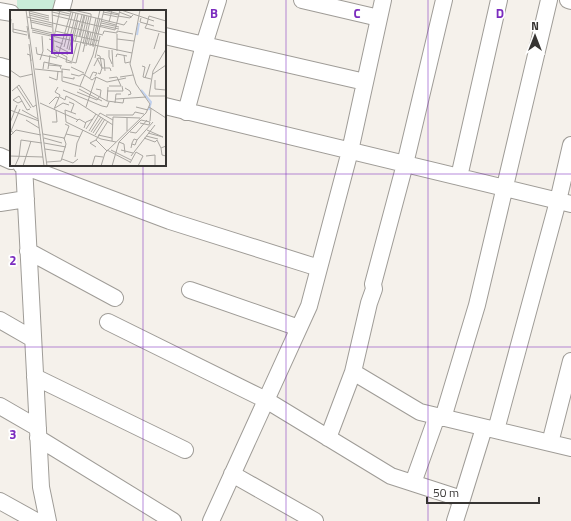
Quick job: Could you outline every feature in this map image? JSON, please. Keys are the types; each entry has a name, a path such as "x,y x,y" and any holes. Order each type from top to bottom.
{"street":[{"path":"17,0 18,10"},
{"path":"61,10 64,0"},
{"path":"186,112 218,0"},
{"path":"302,0 380,18"},
{"path":"211,521 309,306 350,151 384,0"},
{"path":"328,438 353,372 369,303 374,288 373,284 405,164 444,0"},
{"path":"459,177 499,0"},
{"path":"414,483 440,417 477,305 549,0"},
{"path":"0,11 10,13"},
{"path":"166,36 365,82"},
{"path":"0,66 10,69"},
{"path":"166,106 564,203"},
{"path":"456,521 462,499 490,429 564,203 571,145"},
{"path":"0,156 10,160"},
{"path":"20,166 26,199 41,487 48,521"},
{"path":"25,166 170,221 319,268"},
{"path":"0,203 26,199"},
{"path":"28,251 115,298"},
{"path":"190,290 299,328"},
{"path":"0,320 33,339"},
{"path":"108,322 266,400 391,476 462,499"},
{"path":"550,443 571,361"},
{"path":"353,372 420,412 571,448"},
{"path":"35,376 185,450"},
{"path":"0,406 38,433 173,521"},
{"path":"232,474 315,521"},
{"path":"0,501 36,521"}],"green space":[{"path":"17,0 64,0 61,10 17,10"}]}
